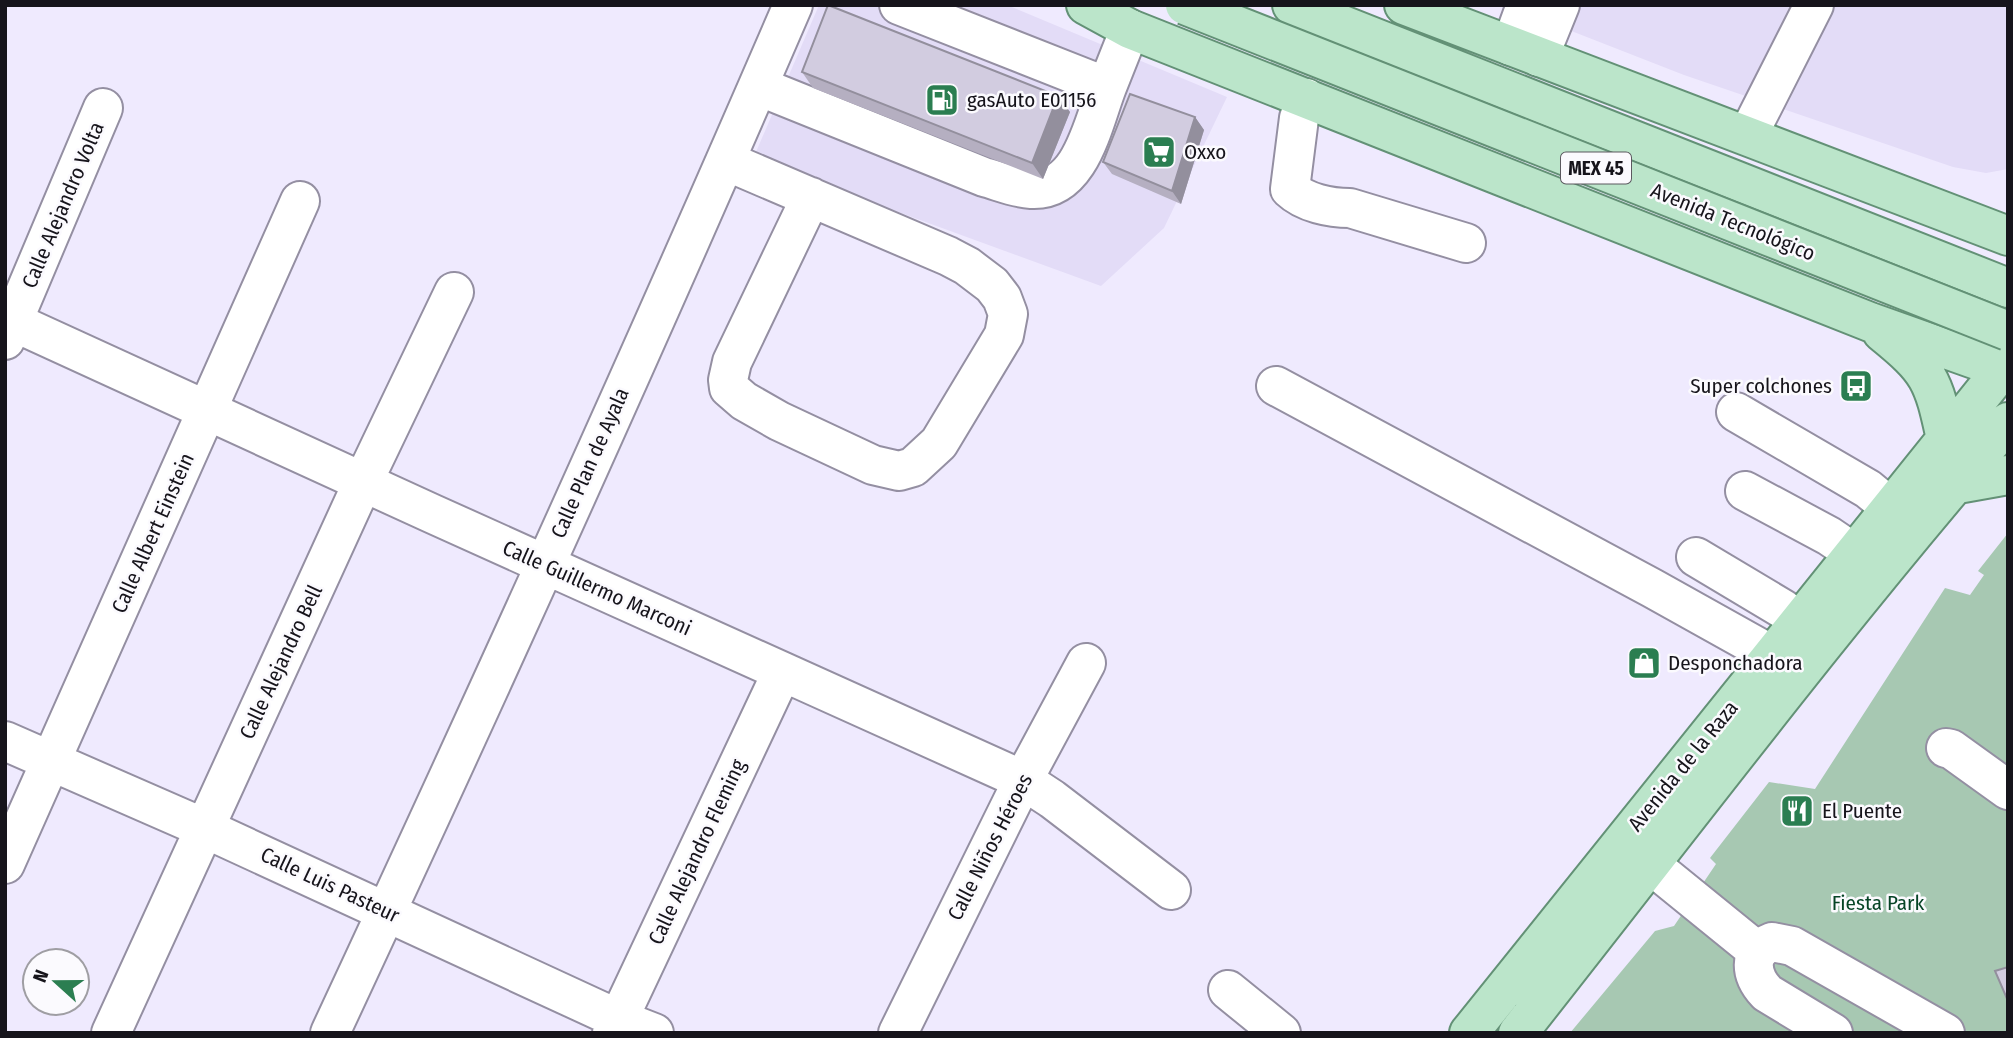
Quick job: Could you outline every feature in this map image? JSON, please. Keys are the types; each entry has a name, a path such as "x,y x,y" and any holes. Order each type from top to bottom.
{"main road":[{"path":"1086,5 1130,29 1870,321 2006,367"},
{"name":"Avenida Tecnológico","path":"1185,5 2008,331"},
{"name":"Avenida Tecnológico","path":"1292,5 2008,288"},
{"path":"1404,5 2008,236"},
{"path":"1957,218 2008,208"},
{"path":"1870,321 1911,355 1927,373 1934,387 1946,439"},
{"path":"1964,353 1991,336 2008,321"},
{"name":"Avenida de la Raza","path":"1786,666 1798,621 2006,367"},
{"name":"Avenida de la Raza","path":"1518,1033 1637,854 1786,666 2008,422"},
{"path":"1952,485 2008,475"},
{"name":"Avenida de la Raza","path":"1469,1033 1637,854"}],"street":[{"name":"Calle Plan de Ayala","path":"330,1033 726,161 793,5"},
{"path":"1525,52 1526,5"},
{"path":"1525,52 1560,5"},
{"path":"1748,135 1814,5"},
{"path":"923,10 1107,87"},
{"path":"758,86 984,177 1018,188 1051,187 1073,169 1130,29"},
{"path":"1306,98 1299,118 1290,189 1299,197 1338,208 1350,208 1466,243"},
{"name":"Calle Alejandro Volta","path":"8,326 103,108"},
{"path":"726,161 811,197 967,266 992,285 1002,298 1008,314 1004,335 939,443 913,467 899,471 873,465 779,421 744,401 729,388 727,380 732,362 811,197"},
{"name":"Calle Albert Einstein","path":"5,864 300,201"},
{"name":"Calle Alejandro Bell","path":"111,1033 363,482 454,292"},
{"name":"Calle Guillermo Marconi","path":"8,326 207,410 1023,780 1171,890"},
{"path":"1276,386 1628,575 1786,666"},
{"path":"1736,412 1868,489 1891,508"},
{"path":"1745,491 1854,553"},
{"path":"1696,557 1783,609 1798,621"},
{"name":"Calle Niños Héroes","path":"898,1033 1023,780 1086,663"},
{"name":"Calle Alejandro Fleming","path":"615,1026 782,672"},
{"name":"Calle Luis Pasteur","path":"5,741 387,911 615,1026 654,1033"},
{"path":"1946,748 2008,790"},
{"path":"1637,854 1757,951"},
{"path":"1833,1033 1767,992 1758,983 1752,962 1757,951 1772,942 1791,946 1945,1033"},
{"path":"1228,990 1281,1033"}],"shaded area":[{"path":"819,5 1007,5 1227,97 1164,228 1101,286 753,159"},
{"path":"1505,5 2008,5 2008,169 1986,173 1953,167 1684,75"}],"green space":[{"name":"Fiesta Park","path":"2008,533 2008,1033 1570,1033 1655,931 1674,926 1716,864 1710,858 1769,782 1815,789 1945,588 1970,595 1984,575 1978,571"}],"building":[{"name":"gasAuto E01156","path":"828,5 1058,96 1032,163 802,72"},
{"name":"Oxxo","path":"1130,94 1195,117 1172,191 1103,162"},
{"path":"2008,967 2008,1001 1995,971"}],"place":[{"name":"gasAuto E01156","path":"942,100"},
{"name":"Oxxo","path":"1159,152"},
{"name":"Super colchones","path":"1856,386"},
{"name":"Desponchadora","path":"1644,663"},
{"name":"El Puente","path":"1797,811"}]}
